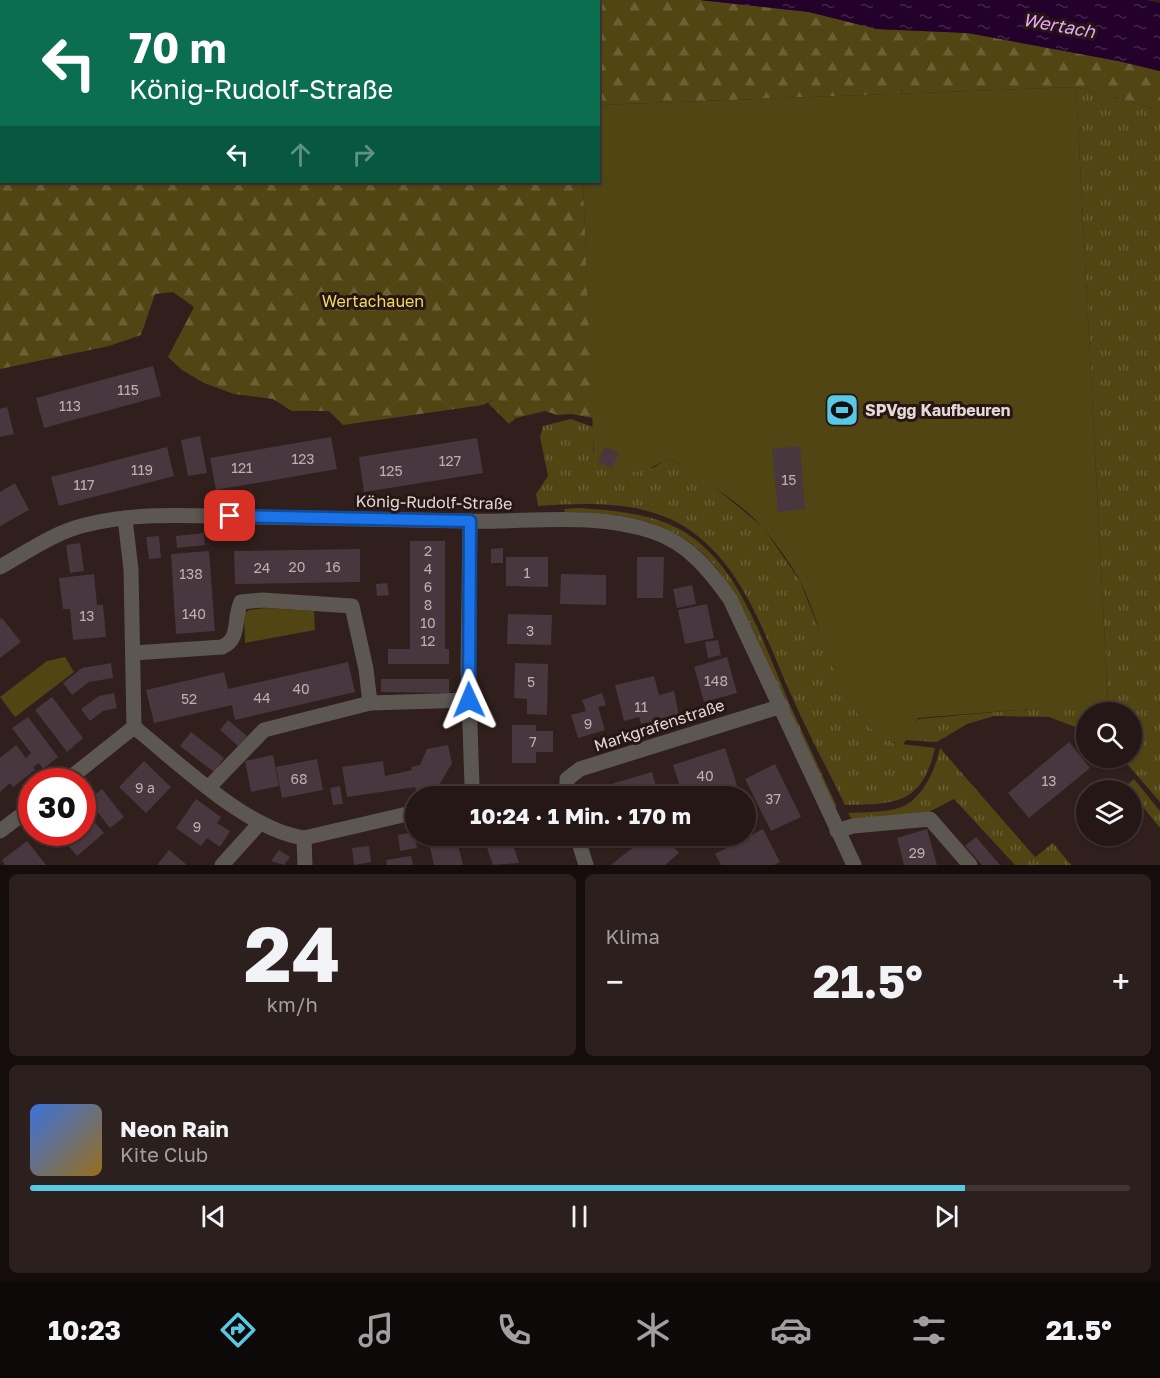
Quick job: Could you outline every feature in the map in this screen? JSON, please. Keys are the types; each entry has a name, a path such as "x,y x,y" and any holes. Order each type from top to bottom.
{"street":[{"name":"König-Rudolf-Straße","path":"0,567 47,540 84,525 125,518 186,515 470,521 582,520 622,524 655,532 679,545 705,564 730,599 782,706 854,865"},
{"path":"125,518 131,570 134,727"},
{"path":"470,521 469,700 472,786"},
{"path":"133,653 222,647 231,643 235,638 236,613 241,602 262,600 352,606 366,669 370,703"},
{"path":"209,787 264,730 370,703 469,700"},
{"name":"Markgrafenstraße","path":"567,786 567,779 580,769 782,706"},
{"path":"83,768 134,727"},
{"path":"134,727 259,824 286,836 304,838 405,815"},
{"path":"0,831 18,818"},
{"path":"837,831 853,826 930,819 970,865"},
{"path":"222,865 259,824"},
{"path":"304,838 304,865"},
{"path":"580,846 586,865"}],"green space":[{"path":"600,0 700,0 809,12 877,29 968,33 1119,61 1160,71 1160,110 1076,87 600,105"},
{"path":"1076,87 1160,110 1160,802 1131,768 1142,768 1142,702 1108,702"},
{"path":"1076,87 1108,702 1076,702 1076,706 918,718 903,745 881,736 863,721 849,700 837,677 800,581 755,519 719,491 669,458 650,468 632,472 614,470 594,462 583,183 600,183 600,105"},
{"name":"Wertachauen","path":"0,183 583,183 593,418 571,414 557,415 545,411 516,418 497,398 483,405 343,425 329,411 292,411 273,399 234,394 204,383 182,370 168,357 194,307 173,292 155,294 141,335 109,346 0,369"},
{"path":"497,398 516,418 509,424 488,403"},
{"path":"571,419 593,427 593,452 653,468 669,458 706,480 763,527 800,581 825,645 893,743 935,748 929,767 914,791 892,802 845,805 799,712 751,604 723,561 685,527 651,512 613,505 538,506 536,494 548,476 540,437 543,426"},
{"path":"580,508 629,513 658,520 684,532 706,549 725,570 741,594 788,700 785,702 749,622 731,589 711,562 687,540 655,525 616,515 565,512 564,509"},
{"path":"265,608 314,611 315,630 245,643 244,614 249,610"},
{"path":"65,657 74,672 15,717 0,697 47,661"},
{"path":"790,705 837,807 833,806 786,707"},
{"path":"1076,705 1076,727 1049,717 994,716 967,724 937,742 904,740 918,719"},
{"path":"940,748 1035,857 1053,843 1071,865 1015,865 954,799 925,814 854,822 848,813 891,810 904,806 918,796 936,764"},
{"path":"1142,789 1160,811 1160,828 1142,806"}],"water":[{"name":"Wertach","path":"700,0 1145,0 1160,3 1160,71 968,33 877,29 809,12"}],"building":[{"path":"153,366 161,396 44,428 36,398"},
{"path":"7,407 14,434 0,437 0,409"},
{"path":"200,436 207,473 188,476 181,440"},
{"path":"331,437 337,469 216,490 210,458"},
{"path":"477,438 483,473 364,492 359,457"},
{"path":"800,446 805,509 778,512 772,449"},
{"path":"167,447 174,476 59,506 51,477"},
{"path":"605,447 619,453 612,468 598,462"},
{"path":"15,483 29,510 0,526 0,492"},
{"path":"204,533 205,545 177,548 176,536"},
{"path":"159,536 161,558 149,559 146,537"},
{"path":"410,541 445,541 445,649 449,649 449,664 388,664 388,649 410,649"},
{"path":"80,543 84,571 70,573 66,545"},
{"path":"503,548 503,563 491,563 491,549"},
{"path":"360,549 360,582 235,584 234,551"},
{"path":"209,551 215,631 176,634 171,554"},
{"path":"506,557 548,557 548,587 506,586"},
{"path":"637,557 664,557 663,598 637,598"},
{"path":"94,574 97,605 103,605 106,637 73,640 70,609 63,609 59,578"},
{"path":"561,574 606,575 606,605 560,604"},
{"path":"387,583 389,595 377,596 376,584"},
{"path":"692,585 696,604 677,608 673,589"},
{"path":"707,604 714,638 685,644 678,610"},
{"path":"508,614 552,615 551,645 507,644"},
{"path":"2,618 21,642 0,658 0,619"},
{"path":"718,640 721,655 708,658 705,642"},
{"path":"727,657 737,693 704,702 694,667"},
{"path":"348,662 355,692 235,720 232,705 154,723 146,690 224,672 228,689"},
{"path":"111,663 113,678 89,682 72,695 63,683 82,668"},
{"path":"515,663 548,664 547,715 527,714 527,699 514,698"},
{"path":"654,676 659,695 674,691 679,715 641,724 639,717 624,721 615,685"},
{"path":"381,679 449,679 449,693 381,692"},
{"path":"114,693 117,708 103,711 90,721 81,709 99,696"},
{"path":"602,693 606,705 598,707 605,730 578,738 571,715 586,711 582,700"},
{"path":"52,697 83,738 67,752 35,710"},
{"path":"28,717 58,757 44,768 39,763 34,768 18,768 18,783 13,787 10,783 0,792 0,758 16,745 26,758 31,753 12,728"},
{"path":"228,720 247,736 238,746 220,730"},
{"path":"512,725 536,725 536,731 553,731 553,752 536,752 536,763 512,763"},
{"path":"191,732 224,758 214,772 180,746"},
{"path":"1069,742 1076,751 1076,768 1090,768 1029,818 1008,793"},
{"path":"448,745 452,763 439,786 405,786 405,788 347,797 342,767 383,761 385,776 412,770 411,767 420,765 427,749"},
{"path":"725,748 737,785 680,786 673,765"},
{"path":"273,755 279,786 251,792 245,761"},
{"path":"317,759 323,790 282,798 276,767"},
{"path":"144,761 171,787 146,813 119,787"},
{"path":"775,764 801,817 771,831 756,801 756,786 748,786 745,779"},
{"path":"652,772 656,786 605,786"},
{"path":"340,786 343,804 333,805 330,788"},
{"path":"102,789 124,817 110,828 96,810 96,794"},
{"path":"196,799 221,817 217,823 230,831 220,847 207,838 201,846 176,828"},
{"path":"96,824 104,833 96,840"},
{"path":"763,829 780,862 774,865 721,865 715,854 730,846 756,846 756,833"},
{"path":"927,829 937,865 904,865 897,838"},
{"path":"405,834 405,846 417,846 417,848 400,851 398,835"},
{"path":"976,837 1000,865 982,865 965,846"},
{"path":"20,846 31,846 46,865 5,865 2,860"},
{"path":"69,846 89,846 77,856"},
{"path":"369,846 371,862 354,865 352,848"},
{"path":"458,846 463,865 434,865 430,847"},
{"path":"486,846 513,846 519,863 493,865"},
{"path":"635,846 673,846 679,853 665,865 611,865"},
{"path":"169,850 187,865 157,865"},
{"path":"279,850 290,857 284,865 271,861"},
{"path":"411,856 413,865 387,865 386,860"}],"place":[{"name":"SPVgg Kaufbeuren","path":"842,410"}],"route":[{"path":"230,516 470,521 469,700"}]}
